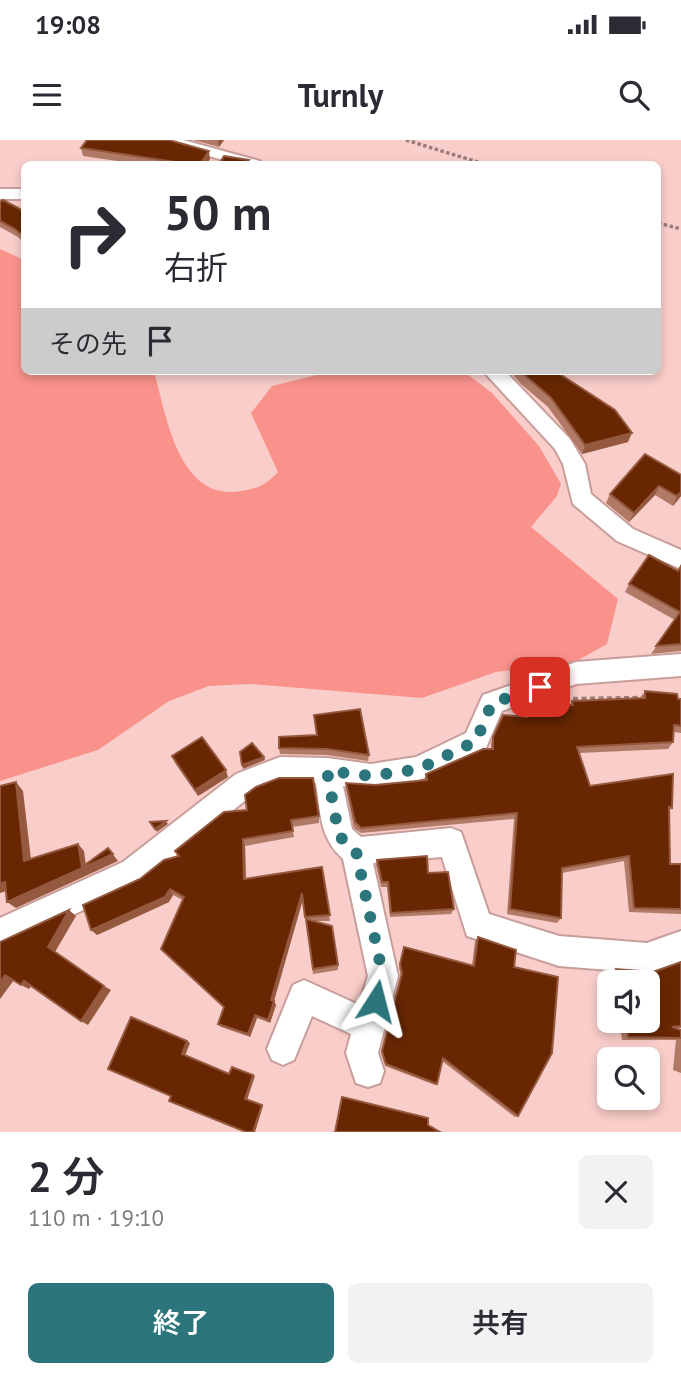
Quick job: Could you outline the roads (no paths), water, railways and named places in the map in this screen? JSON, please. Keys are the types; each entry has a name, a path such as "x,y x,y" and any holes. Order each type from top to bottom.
{"street":[{"path":"166,140 243,161"},
{"path":"0,194 21,194"},
{"path":"497,375 563,444 574,464 581,498 625,535 681,559"},
{"path":"0,934 133,872 246,783 280,770 371,776 419,769 476,741 492,703 576,673 681,665"},
{"path":"327,771 339,836 356,851 383,976 362,1053 368,1071"},
{"path":"356,851 451,842 478,925 559,951 647,958 681,946"},
{"path":"283,1049 304,996 369,1026"}]}
